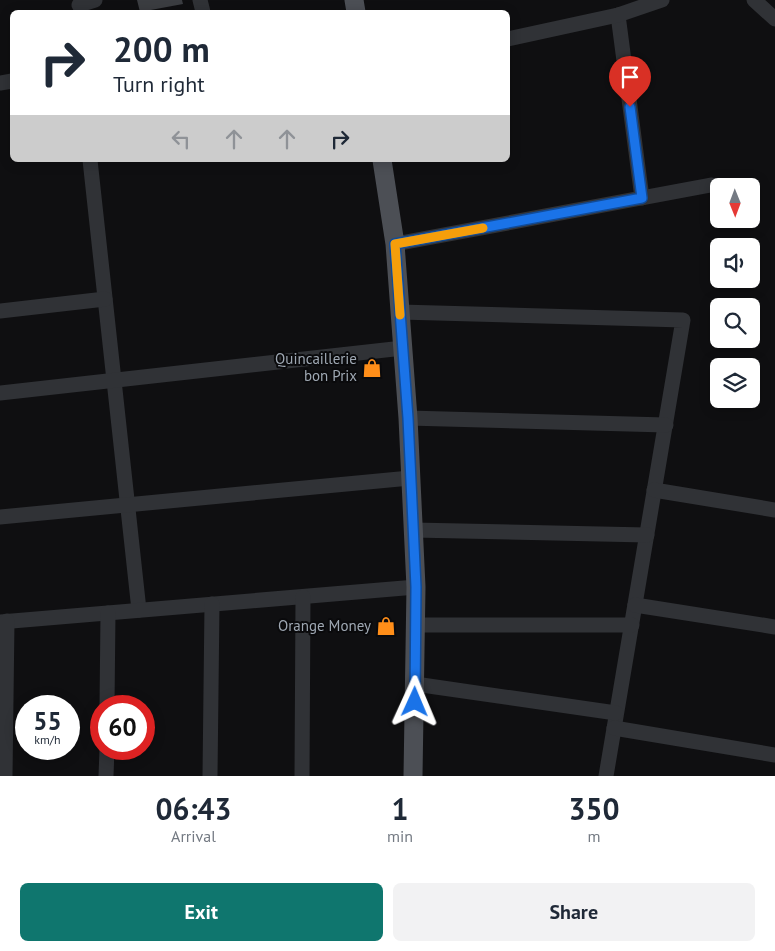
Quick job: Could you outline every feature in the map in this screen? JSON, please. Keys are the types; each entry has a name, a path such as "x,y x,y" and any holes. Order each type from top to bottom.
{"main road":[{"path":"382,162 395,244 408,418 416,587 413,776"}],"street":[{"path":"79,6 96,0"},
{"path":"510,39 618,15 662,0"},
{"path":"754,0 775,19"},
{"path":"618,15 642,198"},
{"path":"90,162 139,610"},
{"path":"395,244 710,185"},
{"path":"0,311 105,299"},
{"path":"400,312 683,320 606,776"},
{"path":"0,393 403,348"},
{"path":"408,418 666,425"},
{"path":"0,517 410,478"},
{"path":"654,490 775,510"},
{"path":"413,530 647,535"},
{"path":"5,776 4,622 416,587"},
{"path":"302,776 303,597"},
{"path":"210,776 212,604"},
{"path":"635,605 775,627"},
{"path":"107,695 108,613"},
{"path":"416,625 632,624"},
{"path":"415,684 615,721 775,755"},
{"path":"106,776 107,760"}],"building":[{"path":"137,0 182,0 183,4 151,10 140,10"}],"slow traffic":[{"path":"400,315 395,244 483,228"}],"place":[{"name":"Quincaillerie bon Prix","path":"372,368"},
{"name":"Orange Money","path":"386,626"}],"route":[{"path":"415,702 416,587 408,418 395,244 642,198 630,107"}]}
